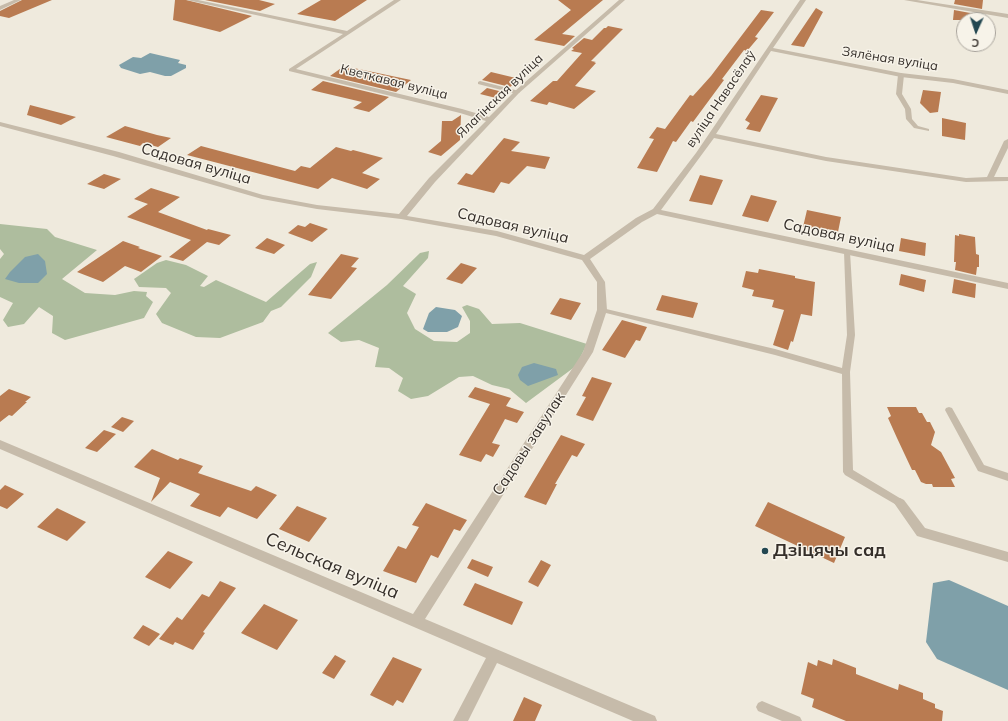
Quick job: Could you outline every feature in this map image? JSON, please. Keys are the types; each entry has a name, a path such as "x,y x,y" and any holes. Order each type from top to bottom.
{"street":[{"path":"0,8 18,0"},
{"path":"190,0 348,33 398,0"},
{"name":"Ялагінская вуліца","path":"402,217 432,180 517,92 622,0"},
{"name":"вуліца Навасёлаў","path":"656,211 699,154 803,0"},
{"path":"907,0 1008,16"},
{"name":"Кветкавая вуліца","path":"348,33 291,70 462,111 491,120"},
{"name":"Зялёная вуліца","path":"769,49 901,75 953,81 1008,92"},
{"name":"Садовая вуліца","path":"0,124 116,154 262,197 317,207 402,217 497,234 585,258 639,220 656,211 1008,286"},
{"path":"711,135 826,159 966,180 990,178 1008,179"},
{"path":"990,178 1008,141"},
{"name":"Садовы завулак","path":"416,621 588,352 602,310 601,282 585,258"},
{"name":"Сельская вуліца","path":"0,444 650,721"},
{"path":"900,503 921,532 1008,557"},
{"path":"460,721 478,689 494,655"}],"lane":[{"path":"901,75 899,94 908,109 909,120 916,127 927,130"},
{"path":"480,83 517,92"},
{"path":"847,252 851,335 846,372 848,472 900,503"},
{"path":"602,310 775,352 846,372"},
{"path":"950,410 981,468 1008,477"},
{"path":"762,707 796,721"}],"green space":[{"path":"0,224 47,229 55,237 97,250 62,279 85,293 115,295 134,291 147,292 146,296 153,302 144,318 65,340 52,333 53,316 39,307 24,324 8,327 3,320 13,303 0,297 0,259 4,254 0,249"},
{"path":"429,251 428,258 403,286 416,294 407,313 415,329 434,341 457,342 470,333 470,321 462,307 467,305 479,309 492,324 520,323 587,344 576,366 526,403 509,389 492,385 473,376 459,377 428,396 411,399 398,391 403,378 389,368 375,367 379,348 359,340 341,342 328,333 387,285 420,253"},
{"path":"166,260 186,265 208,276 200,286 204,287 216,280 266,302 310,264 317,262 311,277 281,307 271,311 263,322 220,338 196,337 162,323 156,314 171,293 166,288 139,287 134,279 157,263"}],"water":[{"path":"150,53 180,60 178,63 186,65 186,68 171,76 165,76 150,72 140,74 121,68 119,65 133,57 141,58"},
{"path":"38,254 45,261 47,274 38,283 19,283 5,279 25,257"},
{"path":"436,307 455,310 462,316 458,327 447,332 428,332 423,329 429,313"},
{"path":"534,363 556,369 558,375 528,386 520,380 518,375 522,367"},
{"path":"949,580 1008,606 1008,690 937,659 926,642 933,583"}],"building":[{"path":"22,0 52,0 9,18 0,16 0,11"},
{"path":"175,0 186,0 252,16 220,32 173,20"},
{"path":"205,0 259,0 275,4 260,11"},
{"path":"321,0 367,0 335,21 297,14"},
{"path":"558,0 603,0 562,34 575,36 564,46 534,40 571,10"},
{"path":"955,0 983,0 982,9 954,4"},
{"path":"816,8 823,12 804,47 791,45"},
{"path":"761,10 774,12 755,37 758,38 747,51 744,50 693,122 691,121 676,142 673,141 657,172 637,168 654,139 649,138 657,127 665,129 690,95 693,96 711,76"},
{"path":"954,10 965,12 956,12 956,20 953,20"},
{"path":"608,26 623,29 591,61 596,63 575,86 596,91 574,109 549,102 547,105 530,101 553,81 557,81 582,53 571,51 574,49 572,48 584,38 592,40"},
{"path":"344,66 411,80 396,92 330,76"},
{"path":"491,72 520,79 510,87 482,80"},
{"path":"323,81 389,97 369,112 353,108 362,102 311,90"},
{"path":"487,88 503,92 496,98 480,94"},
{"path":"923,90 941,92 938,112 930,113 920,103"},
{"path":"761,95 778,98 760,132 746,129 750,123 745,120"},
{"path":"30,105 76,117 61,125 27,115"},
{"path":"461,115 460,140 441,156 428,152 441,141 442,121 452,121"},
{"path":"942,118 966,123 965,140 942,136"},
{"path":"125,126 171,138 158,147 143,143 140,146 106,137"},
{"path":"504,138 520,142 511,151 550,157 545,169 527,166 509,184 501,182 494,193 457,184 466,173 472,175"},
{"path":"201,146 295,171 301,166 310,168 336,147 383,158 362,173 380,179 367,189 332,178 318,189 187,155"},
{"path":"104,174 121,179 104,189 87,184"},
{"path":"700,175 723,180 712,205 689,201"},
{"path":"151,188 180,197 158,212 207,230 231,235 219,245 207,242 183,261 169,257 191,240 127,217 148,204 134,199"},
{"path":"751,195 777,201 768,222 742,216"},
{"path":"807,210 841,217 838,232 828,229 827,232 803,227"},
{"path":"310,223 328,229 312,242 288,233 298,225 305,227"},
{"path":"959,234 975,237 976,254 979,255 979,267 977,267 976,275 955,270 955,235 959,236"},
{"path":"267,238 285,245 274,254 255,248"},
{"path":"901,238 926,243 925,256 899,251"},
{"path":"123,241 162,256 141,272 125,266 103,282 77,272"},
{"path":"341,254 359,258 351,267 357,268 331,299 308,295"},
{"path":"461,263 477,268 462,284 446,279"},
{"path":"759,269 795,276 795,278 815,282 812,316 801,314 793,342 791,341 788,350 773,345 784,310 772,307 774,300 752,296 754,290 742,287 746,271 758,273"},
{"path":"901,274 926,280 924,292 899,285"},
{"path":"954,279 976,284 975,298 952,293"},
{"path":"662,295 698,303 693,318 656,310"},
{"path":"560,298 581,303 571,320 550,314"},
{"path":"622,320 647,327 640,341 636,340 625,358 602,350"},
{"path":"592,377 612,383 593,421 576,415 586,397 582,396"},
{"path":"475,387 511,398 506,406 524,412 517,423 505,419 492,443 500,445 493,457 486,454 481,462 459,455 490,404 468,397"},
{"path":"9,389 31,397 12,416 9,415 0,422 0,396"},
{"path":"887,407 916,407 919,413 922,413 927,422 930,422 935,432 931,445 941,452 955,478 951,479 955,487 933,487 932,484 921,482 915,470 912,470 897,438 888,418 891,416"},
{"path":"122,417 134,421 123,432 111,427"},
{"path":"104,430 116,434 97,452 85,448"},
{"path":"561,435 585,444 577,457 572,455 555,484 557,484 546,505 524,497"},
{"path":"152,449 178,460 180,458 203,466 198,473 251,491 256,486 277,495 257,519 228,507 220,517 190,506 200,494 170,482 151,502 160,478 134,467"},
{"path":"5,485 24,494 7,509 0,506 0,490"},
{"path":"768,502 845,537 834,563 755,526"},
{"path":"426,503 467,520 460,531 454,529 438,558 431,555 416,583 383,571 398,546 406,549 419,527 412,525"},
{"path":"297,506 327,518 309,542 279,529"},
{"path":"57,508 86,522 67,541 37,527"},
{"path":"168,551 193,562 170,589 145,577"},
{"path":"472,559 493,567 488,577 467,568"},
{"path":"541,560 551,565 538,587 528,582"},
{"path":"220,581 236,588 203,632 205,633 193,650 175,642 173,645 159,639 177,617 182,620 202,594 209,597"},
{"path":"475,583 523,602 512,625 463,605"},
{"path":"264,604 298,620 277,650 241,633"},
{"path":"143,625 160,634 149,646 133,638"},
{"path":"335,655 346,661 334,679 322,673"},
{"path":"393,657 422,669 403,703 397,700 393,706 370,695"},
{"path":"833,659 856,668 856,674 898,690 899,684 923,693 923,699 935,704 935,708 943,711 942,721 846,721 812,707 814,699 801,694 808,662 817,666 818,660 832,665"},
{"path":"524,697 542,705 535,721 513,721"}],"place":[{"name":"Дзіцячы сад","path":"765,551"}]}
